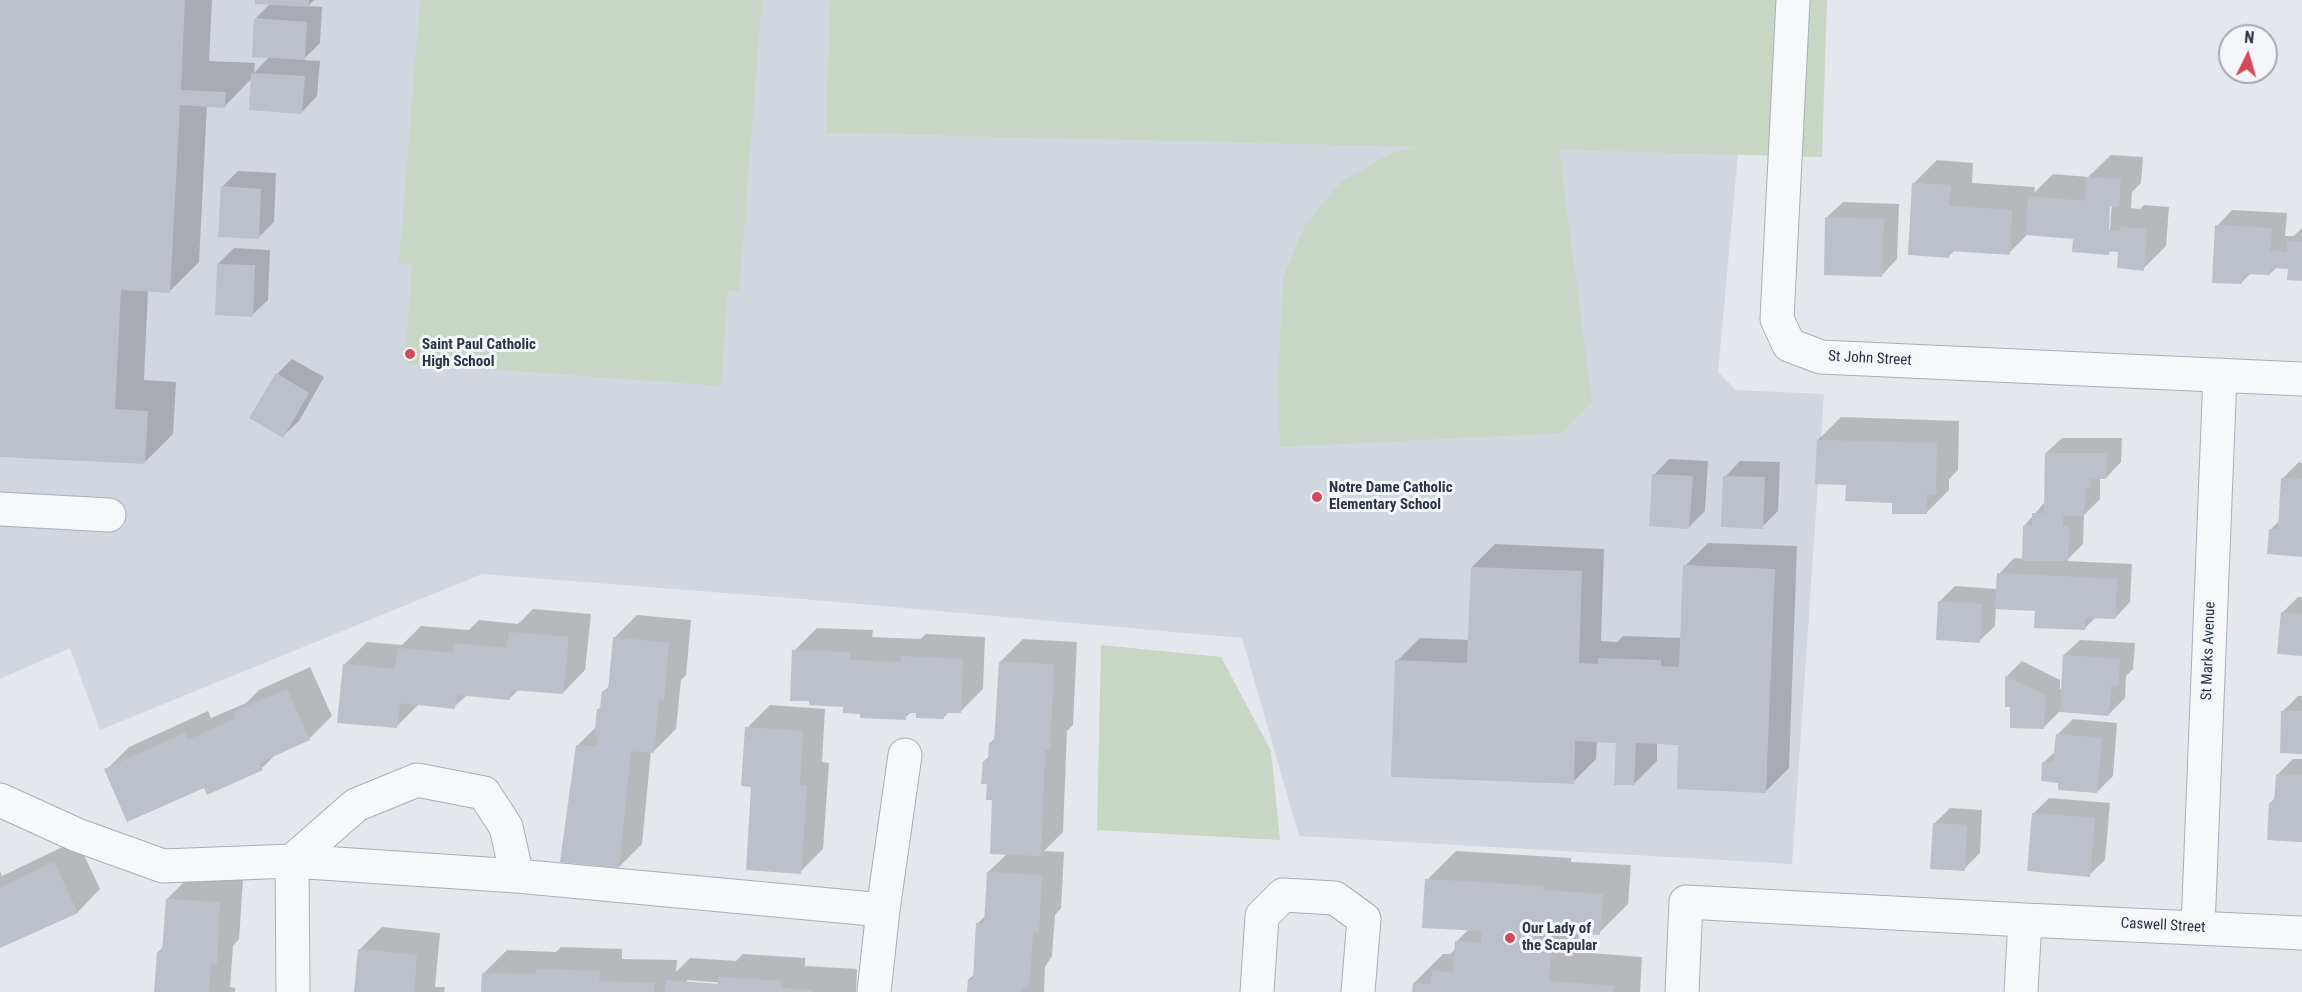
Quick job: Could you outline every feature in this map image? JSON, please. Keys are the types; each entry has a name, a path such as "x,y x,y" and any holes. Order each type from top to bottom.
{"street":[{"name":"St John Street","path":"1793,0 1777,319 1788,345 1821,357 2302,379"},
{"name":"St Marks Avenue","path":"2198,927 2220,375"},
{"path":"0,509 109,515"},
{"path":"874,992 882,910 905,755"},
{"path":"292,992 292,861 356,805 417,780 484,793 507,827 517,876"},
{"path":"0,800 77,835 163,866 292,861 517,876 882,910"},
{"path":"1257,992 1262,916 1283,895 1335,898 1364,919 1358,992"},
{"name":"Caswell Street","path":"1682,992 1686,902 2302,933"},
{"path":"2021,992 2025,920"}],"shaded area":[{"path":"0,0 830,0 827,133 1738,154 1718,372 1736,390 1824,394 1792,864 1299,836 1242,638 815,600 482,574 100,730 70,648 0,679"}],"green space":[{"path":"420,0 762,0 739,291 728,291 721,386 405,363 412,265 399,264"},
{"path":"830,0 1827,0 1822,157 1559,150 1592,401 1562,433 1280,447 1278,379 1283,278 1305,225 1342,181 1392,153 1419,147 826,133"},
{"path":"1101,645 1221,657 1271,751 1280,840 1097,830"}],"building":[{"path":"0,0 185,0 181,90 226,92 225,108 180,105 170,293 121,290 115,409 148,411 145,464 0,457"},
{"path":"255,0 309,0 309,7 255,4"},
{"path":"254,18 307,22 305,60 252,57"},
{"path":"251,73 305,76 302,114 249,110"},
{"path":"2086,177 2121,179 2119,207 2110,206 2109,230 2119,231 2120,227 2147,229 2144,271 2117,268 2118,252 2109,251 2109,255 2072,252 2073,239 2026,235 2028,196 2085,201"},
{"path":"1912,183 1951,185 1949,206 2012,210 2010,255 1950,251 1949,258 1908,255"},
{"path":"221,186 261,189 259,239 218,237"},
{"path":"1825,217 1884,219 1882,277 1824,275"},
{"path":"2215,225 2272,228 2270,251 2287,252 2287,241 2302,242 2302,281 2287,280 2288,269 2271,268 2270,275 2243,274 2242,284 2212,283"},
{"path":"217,264 255,265 253,317 215,315"},
{"path":"276,373 309,393 283,438 249,418"},
{"path":"1817,440 1937,443 1936,495 1927,494 1927,514 1892,514 1892,503 1845,501 1846,485 1815,484"},
{"path":"2045,453 2107,453 2106,479 2091,479 2091,489 2085,489 2084,516 2063,516 2063,526 2069,526 2068,561 2022,561 2023,526 2032,526 2032,513 2044,513"},
{"path":"1652,474 1693,476 1689,529 1649,526"},
{"path":"1723,476 1765,477 1763,529 1721,527"},
{"path":"2281,478 2302,479 2302,557 2267,554 2269,529 2278,530"},
{"path":"1683,565 1775,569 1766,793 1677,789 1678,745 1636,743 1634,785 1614,785 1616,743 1575,741 1574,784 1391,777 1395,660 1467,663 1471,567 1582,571 1579,663 1598,664 1598,658 1661,660 1661,666 1679,667"},
{"path":"1997,573 2117,579 2115,619 2085,618 2085,630 2034,628 2035,611 1995,609"},
{"path":"1938,601 1982,604 1980,643 1936,640"},
{"path":"2281,612 2302,614 2302,656 2277,654"},
{"path":"509,632 569,637 563,694 511,690 510,700 456,695 455,709 400,703 397,728 337,723 343,664 395,669 397,648 453,653 454,643 507,648"},
{"path":"613,637 669,643 664,700 659,699 654,753 631,751 619,868 560,862 576,745 597,747 598,737 594,737 597,709 600,709 602,691 608,691"},
{"path":"792,650 850,652 850,660 901,662 901,656 963,659 961,713 944,713 944,719 916,718 916,713 906,713 906,720 860,718 860,714 843,713 843,707 809,705 809,701 790,701"},
{"path":"2063,655 2120,659 2118,686 2111,686 2109,716 2060,712"},
{"path":"999,662 1054,664 1050,750 1045,750 1041,856 990,854 992,800 986,800 987,784 981,784 983,761 988,761 989,742 994,743"},
{"path":"2005,676 2045,695 2044,729 2010,728 2010,707 2005,707"},
{"path":"287,689 310,740 259,763 263,770 207,795 204,788 127,822 104,769 185,733 188,740 236,718 234,712"},
{"path":"2281,711 2302,711 2302,754 2280,753"},
{"path":"745,727 803,731 800,785 807,785 801,874 746,870 751,787 741,786"},
{"path":"2056,734 2102,738 2097,793 2058,790 2058,783 2041,781 2042,762 2053,763"},
{"path":"2276,774 2302,775 2302,842 2267,840 2269,803 2274,803"},
{"path":"2032,813 2095,818 2090,877 2027,871"},
{"path":"1933,823 1967,825 1965,871 1930,869"},
{"path":"54,862 78,913 0,948 0,888"},
{"path":"987,872 1042,875 1039,933 1033,932 1030,980 1022,992 967,992 968,979 973,979 976,923 984,923"},
{"name":"Our Lady of the Scapular","path":"1425,879 1543,886 1543,890 1603,894 1600,935 1540,931 1539,950 1551,951 1549,981 1614,986 1613,992 1412,992 1413,983 1431,984 1432,971 1453,972 1455,941 1481,943 1482,931 1422,928"},
{"path":"166,899 220,902 217,964 211,963 209,992 154,992 157,952 162,952"},
{"path":"358,949 417,955 414,992 354,992"},
{"path":"537,969 600,971 599,981 654,983 654,992 481,992 482,973 536,974"},
{"path":"718,977 783,981 782,988 813,990 813,992 665,992 666,980 718,984"}],"place":[{"name":"Saint Paul Catholic High School","path":"410,354"},
{"name":"Notre Dame Catholic Elementary School","path":"1317,497"},
{"name":"Our Lady of the Scapular","path":"1510,938"}]}
